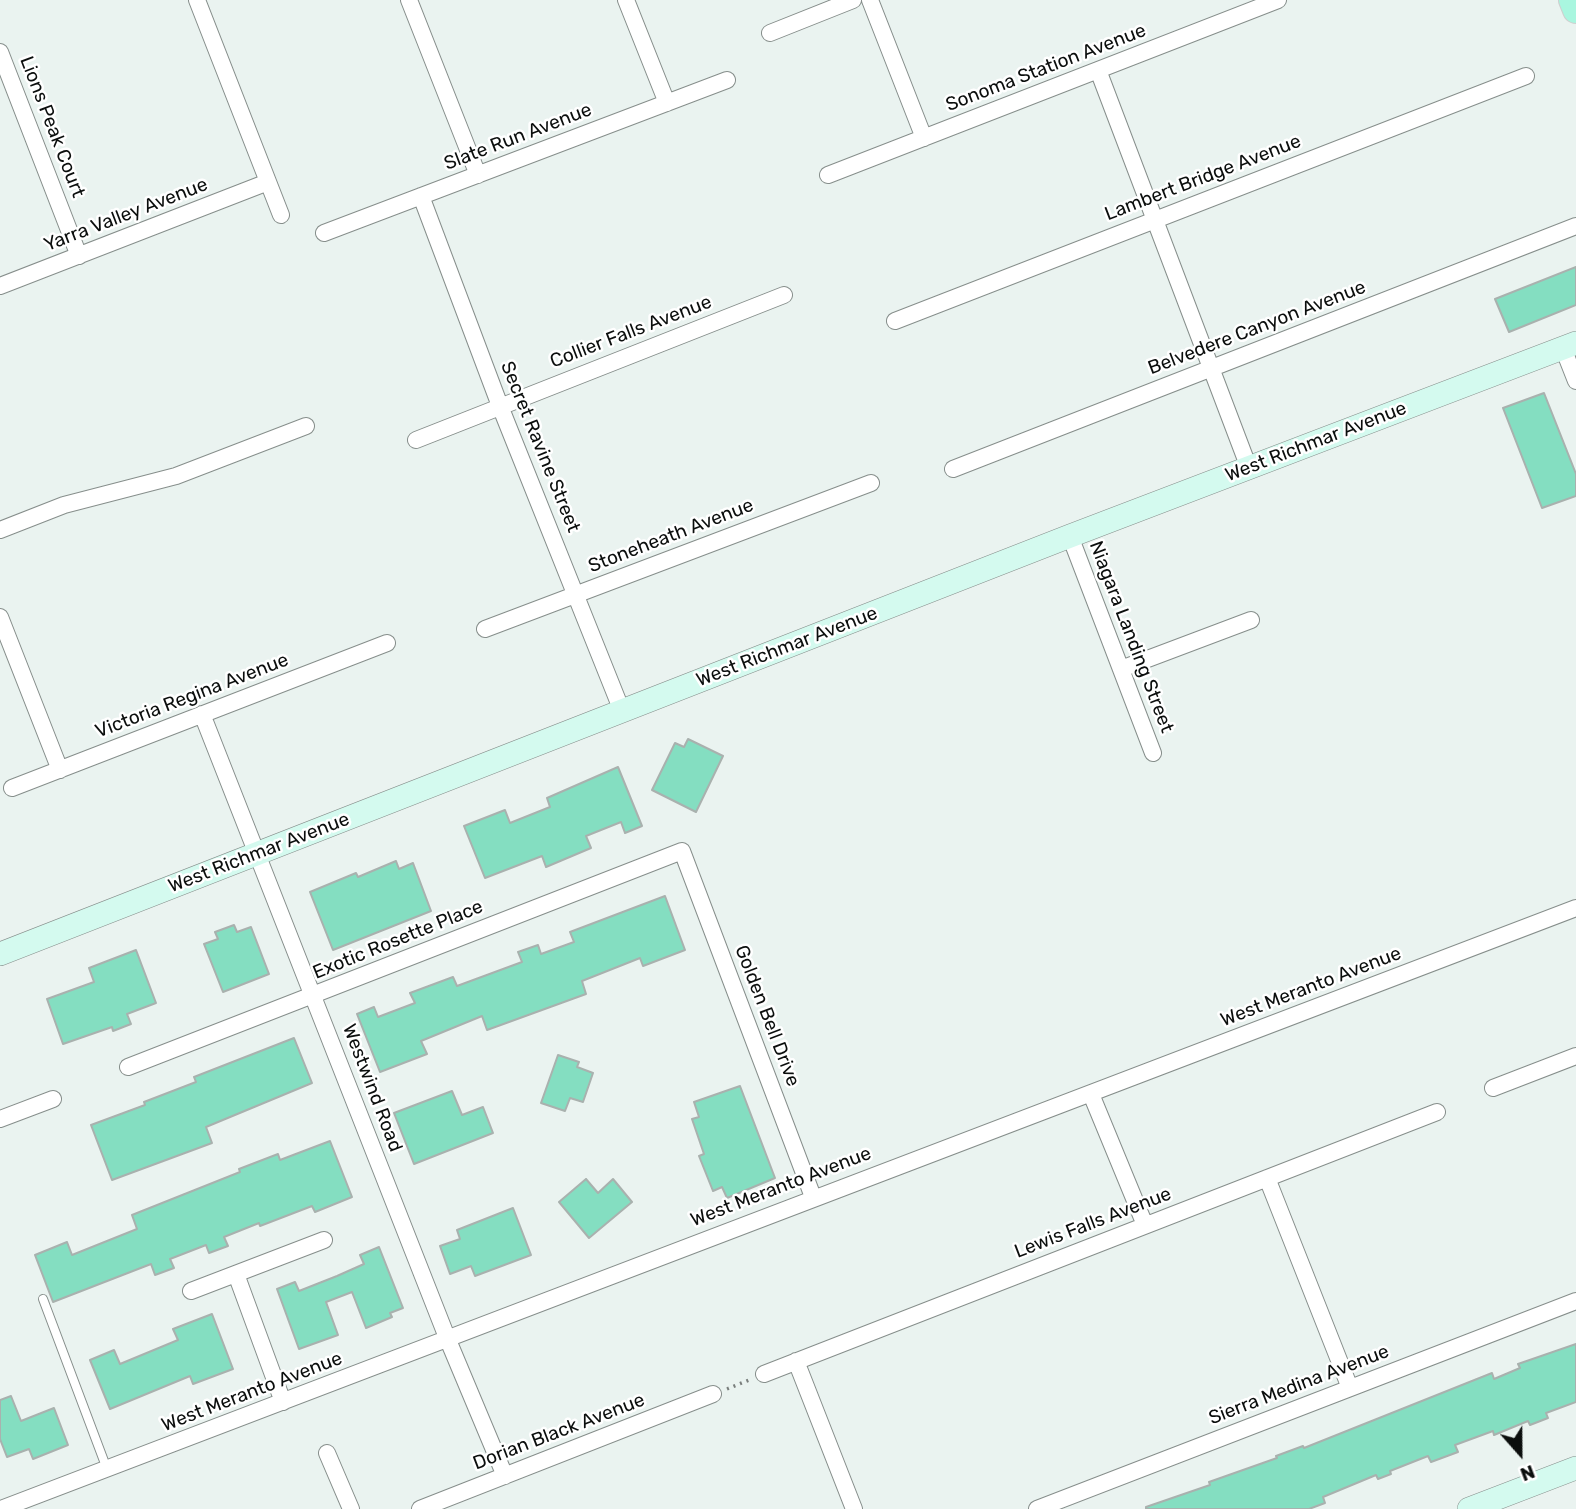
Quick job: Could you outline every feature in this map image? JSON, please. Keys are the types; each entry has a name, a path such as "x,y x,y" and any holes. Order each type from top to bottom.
{"main road":[{"path":"1572,0 1576,10"}],"street":[{"path":"197,0 281,215"},
{"path":"409,0 478,175"},
{"path":"626,0 667,103"},
{"path":"770,33 853,0"},
{"path":"870,0 925,138"},
{"name":"Sonoma Station Avenue","path":"828,175 1278,0"},
{"name":"Lions Peak Court","path":"0,52 79,256"},
{"path":"1098,70 1249,468"},
{"name":"Lambert Bridge Avenue","path":"895,321 1526,76"},
{"name":"Slate Run Avenue","path":"324,233 727,80"},
{"name":"Yarra Valley Avenue","path":"0,286 268,182"},
{"name":"Secret Ravine Street","path":"421,197 500,405 622,711"},
{"name":"Belvedere Canyon Avenue","path":"953,469 1576,226"},
{"name":"Collier Falls Avenue","path":"416,440 785,295"},
{"path":"1569,346 1576,382"},
{"name":"West Richmar Avenue","path":"0,954 1070,536 1569,346"},
{"path":"0,530 64,505 176,476 306,426"},
{"name":"Stoneheath Avenue","path":"485,629 871,483"},
{"name":"Niagara Landing Street","path":"1070,536 1153,753"},
{"path":"0,617 60,770"},
{"path":"1121,669 1251,620"},
{"name":"Victoria Regina Avenue","path":"12,788 387,643"},
{"name":"Westwind Road","path":"202,714 448,1340 505,1476"},
{"name":"Exotic Rosette Place","path":"128,1067 682,850"},
{"name":"Golden Bell Drive","path":"682,850 813,1197"},
{"name":"West Meranto Avenue","path":"1,1509 448,1340 813,1197 1575,910"},
{"path":"1493,1088 1576,1056"},
{"path":"1091,1094 1145,1225"},
{"path":"0,1119 53,1099"},
{"name":"Lewis Falls Avenue","path":"764,1374 1437,1111"},
{"path":"1267,1178 1350,1388"},
{"path":"191,1291 324,1240"},
{"path":"236,1274 283,1402"},
{"name":"Sierra Medina Avenue","path":"1038,1509 1576,1301"},
{"path":"796,1360 854,1509"},
{"name":"Dorian Black Avenue","path":"420,1509 713,1394"},
{"path":"327,1453 351,1509"},
{"path":"1469,1509 1576,1468"}],"lane":[{"path":"43,1299 107,1469"}],"path":[{"path":"713,1394 764,1374"}],"building":[{"path":"1576,267 1576,305 1509,332 1495,299"},
{"path":"1544,393 1576,474 1576,496 1542,508 1503,408"},
{"path":"688,739 723,756 696,812 652,790 675,743 684,747"},
{"path":"618,767 642,826 625,833 621,822 586,836 591,848 546,867 542,856 485,878 464,826 505,810 510,823 550,807 547,798"},
{"path":"396,861 399,869 413,863 431,911 333,950 310,892 356,873 358,877"},
{"path":"665,896 685,950 643,966 640,958 582,981 586,994 487,1030 482,1016 421,1041 427,1054 380,1072 357,1014 374,1007 378,1017 415,1003 410,993 453,977 457,986 522,962 518,952 538,945 541,954 574,942 570,932"},
{"path":"234,925 237,932 251,927 269,974 223,992 204,944 218,939 215,932"},
{"path":"136,950 156,1003 127,1014 131,1024 113,1031 112,1027 63,1044 47,999 94,982 89,968"},
{"path":"294,1038 312,1083 206,1127 212,1143 112,1180 91,1125 196,1082 194,1077"},
{"path":"558,1055 579,1062 577,1067 593,1073 583,1102 570,1098 565,1111 541,1103"},
{"path":"740,1086 775,1178 727,1198 722,1187 713,1191 699,1156 704,1154 692,1119 699,1117 694,1102"},
{"path":"452,1091 462,1115 483,1107 493,1133 414,1164 394,1113"},
{"path":"330,1141 352,1197 315,1212 312,1206 260,1226 259,1223 224,1237 228,1246 209,1253 206,1245 170,1259 174,1268 155,1275 151,1264 53,1302 35,1255 67,1242 72,1255 137,1229 132,1215 278,1154 280,1160"},
{"path":"586,1179 598,1193 613,1179 632,1202 589,1238 559,1202"},
{"path":"513,1208 531,1255 475,1276 471,1266 450,1274 440,1246 460,1239 457,1230"},
{"path":"379,1247 403,1308 390,1313 392,1317 366,1328 352,1292 326,1302 338,1335 299,1349 277,1289 295,1282 299,1291 337,1276 364,1264 360,1255"},
{"path":"212,1314 233,1369 193,1384 190,1376 110,1409 90,1360 114,1350 120,1364 178,1340 173,1329"},
{"path":"1576,1344 1576,1402 1546,1413 1548,1418 1530,1425 1528,1421 1494,1435 1493,1431 1455,1445 1458,1452 1431,1462 1428,1456 1390,1471 1391,1474 1378,1479 1376,1475 1323,1497 1325,1503 1309,1509 1146,1509 1492,1373 1494,1379 1520,1368 1518,1364"},
{"path":"11,1396 21,1421 54,1408 68,1445 33,1459 29,1449 7,1457 0,1439 0,1400"}]}
